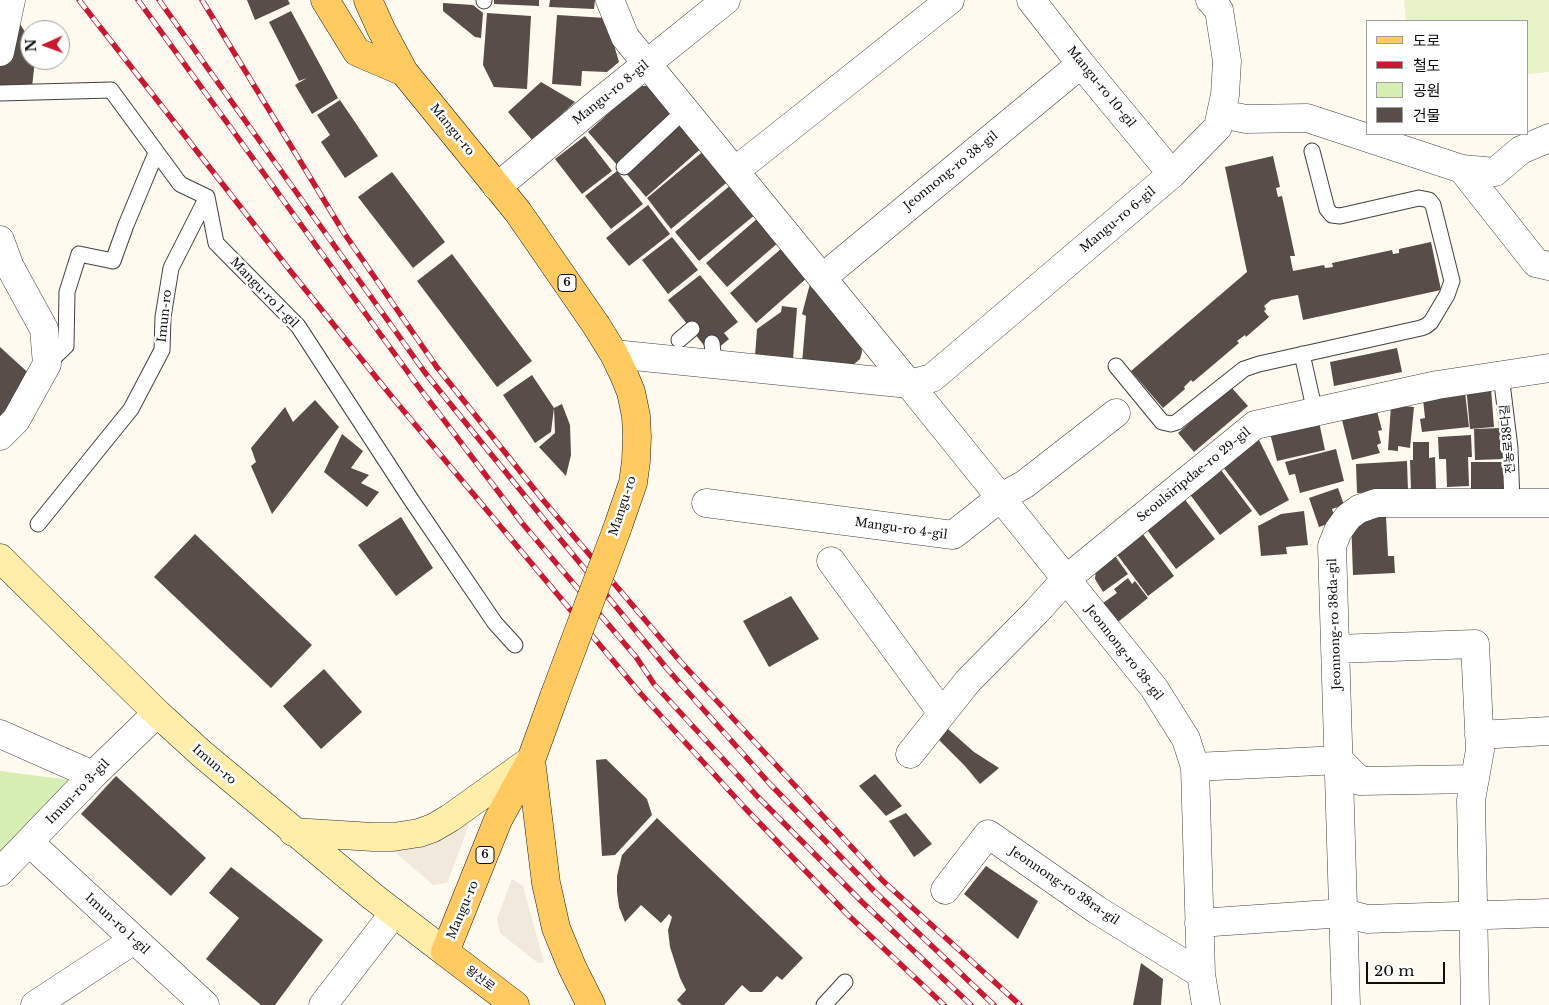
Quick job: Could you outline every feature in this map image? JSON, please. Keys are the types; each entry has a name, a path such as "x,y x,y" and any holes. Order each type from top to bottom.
{"main road":[{"name":"Mangu-ro","path":"325,0 357,52 404,72"},
{"name":"Mangu-ro","path":"368,0 380,28 404,72 518,212 596,325 614,354 630,392 636,416 636,461 633,483 617,529 531,760 498,820 445,952"},
{"name":"Imun-ro","path":"0,558 156,713 242,790 445,952"},
{"path":"293,832 373,837 393,837 419,833 433,828 450,818 531,760 546,883 556,928 572,968 591,1005"},
{"name":"왕산로","path":"445,952 515,1005"}],"street":[{"path":"0,52 11,0"},
{"name":"Jeonnong-ro 38-gil","path":"610,0 625,37 1154,688 1186,739 1195,767 1201,974 1206,1005"},
{"name":"Mangu-ro 8-gil","path":"497,187 726,0"},
{"path":"735,171 950,0"},
{"name":"Mangu-ro 10-gil","path":"1031,0 1172,174"},
{"name":"Mangu-ro 6-gil","path":"908,384 932,378 1172,174 1218,127 1225,95 1227,61 1219,10 1210,0"},
{"name":"Jeonnong-ro 38-gil","path":"822,278 1081,64"},
{"path":"1221,114 1246,119 1307,118 1462,169 1495,172 1521,150 1549,138"},
{"path":"1462,169 1536,263 1549,266"},
{"path":"0,240 10,268 44,329 47,364 16,420 0,436"},
{"path":"614,354 713,353 908,384"},
{"name":"Seoulsiripdae-ro 29-gil","path":"910,754 968,681 1065,580 1255,425 1437,385 1549,368"},
{"name":"Mangu-ro 4-gil","path":"706,503 953,536 1000,498 1025,484 1116,413"},
{"name":"Jeonnong-ro 38da-gil","path":"1346,1005 1332,546 1338,531 1348,517 1359,509 1376,503 1549,503"},
{"path":"831,561 942,713"},
{"path":"1336,649 1476,644 1480,750 1471,800 1475,1005"},
{"name":"Imun-ro 3-gil","path":"0,872 93,775 156,713"},
{"path":"1480,735 1549,731"},
{"path":"0,734 93,775"},
{"path":"1195,767 1340,760 1360,781 1475,779"},
{"name":"Jeonnong-ro 38ra-gil","path":"945,890 988,834 1097,910 1201,974"},
{"name":"Imun-ro 1-gil","path":"29,842 205,1005"},
{"path":"323,1005 394,913"},
{"path":"1199,923 1344,913 1367,919 1549,913"},
{"path":"35,1005 134,940"}],"lane":[{"path":"0,93 110,90 180,184 207,197"},
{"path":"624,167 685,110"},
{"path":"1116,366 1162,422 1171,424 1177,422 1244,369 1426,326 1431,322 1447,295 1452,280 1435,211 1429,200 1419,198 1340,216 1332,215 1327,209 1312,151"},
{"path":"47,364 66,346 67,292 79,254 113,261 156,153"},
{"name":"Imun-ro","path":"38,524 131,409 162,350 163,317 171,268 207,197"},
{"name":"Mangu-ro 1-gil","path":"207,197 216,243 298,326 495,623 515,645"},
{"path":"679,340 692,329"},
{"path":"1302,354 1314,412"},
{"name":"전농로38다길","path":"1501,376 1510,448 1512,503"},
{"path":"824,1005 845,982"}],"green space":[{"path":"1404,0 1549,0 1549,72 1529,74 1529,20 1406,20"},
{"path":"0,771 86,782 0,872"}],"shaded area":[{"path":"465,821 469,825 447,883 433,885 390,848"},
{"path":"512,879 523,886 544,962 538,963 500,933 497,919"}],"building":[{"path":"247,0 288,0 290,4 255,20"},
{"path":"494,0 539,0 539,6 494,4"},
{"path":"550,0 595,0 594,9 549,7"},
{"path":"443,3 473,5 483,13 481,38 475,37 443,11"},
{"path":"12,11 20,24 20,70 34,70 32,87 0,87 0,65"},
{"path":"291,11 338,98 312,114 295,85 307,78 299,81 269,22"},
{"path":"487,13 531,16 527,89 494,87 483,65"},
{"path":"557,15 606,18 619,62 607,72 582,71 581,86 552,84"},
{"path":"541,82 575,102 533,141 508,112"},
{"path":"638,86 655,86 678,112 618,166 588,132"},
{"path":"340,100 378,156 345,178 321,142 330,135 317,115"},
{"path":"683,120 705,145 646,197 624,171"},
{"path":"585,136 612,171 582,194 555,159"},
{"path":"706,149 731,179 671,229 647,198"},
{"path":"1273,156 1280,187 1276,188 1278,197 1282,196 1295,256 1290,256 1293,271 1324,265 1325,268 1333,267 1332,263 1392,250 1393,254 1399,253 1399,249 1431,242 1441,290 1303,320 1298,295 1271,300 1264,306 1266,309 1264,311 1269,317 1246,337 1245,335 1237,341 1239,343 1193,382 1191,380 1184,387 1185,389 1163,408 1131,371 1247,272 1225,167"},
{"path":"617,171 643,204 611,229 585,196"},
{"path":"392,172 445,242 413,268 358,197"},
{"path":"732,184 756,214 699,261 675,232"},
{"path":"648,205 670,234 629,266 606,238"},
{"path":"758,218 779,242 727,287 706,263"},
{"path":"672,237 698,270 668,294 642,260"},
{"path":"782,248 808,277 756,323 730,293"},
{"path":"452,254 532,361 497,387 417,281"},
{"path":"700,275 738,322 724,333 729,339 717,349 706,348 668,300"},
{"path":"811,280 861,342 862,352 860,359 853,365 802,363 806,316 802,314"},
{"path":"782,306 797,308 793,359 755,356 757,329 781,312"},
{"path":"0,347 34,378 0,416"},
{"path":"1397,348 1402,372 1334,386 1330,362"},
{"path":"532,375 554,408 551,432 535,443 503,395"},
{"path":"1466,385 1491,389 1494,427 1470,429"},
{"path":"1231,387 1248,406 1194,452 1178,433"},
{"path":"1465,392 1469,427 1422,432 1420,419 1425,418 1423,399"},
{"path":"315,400 339,427 272,514 251,466 256,462 251,448 285,407 293,422"},
{"path":"562,404 570,425 571,455 566,476 539,447 555,433 554,408"},
{"path":"1391,405 1414,407 1410,448 1398,446 1398,451 1388,450"},
{"path":"1377,411 1382,430 1378,431 1381,443 1377,445 1380,453 1352,460 1342,420"},
{"path":"1319,422 1325,450 1277,461 1270,433"},
{"path":"1502,428 1503,438 1500,438 1500,450 1505,450 1506,459 1475,460 1474,429"},
{"path":"342,434 363,451 351,468 369,475 361,483 379,492 367,507 324,472"},
{"path":"1471,435 1472,457 1468,457 1469,486 1447,487 1446,459 1439,459 1438,437"},
{"path":"1259,440 1289,500 1260,516 1223,467 1240,451"},
{"path":"1413,442 1429,442 1429,458 1435,457 1436,490 1411,490 1410,460 1413,460"},
{"path":"1336,449 1344,481 1300,493 1295,474 1289,475 1285,462"},
{"path":"1407,461 1408,491 1357,493 1356,464"},
{"path":"1471,462 1508,462 1508,495 1471,491"},
{"path":"1218,466 1252,511 1220,535 1186,489"},
{"path":"1338,488 1344,505 1332,509 1336,521 1319,527 1309,498"},
{"path":"1183,497 1215,539 1176,569 1145,527"},
{"path":"1304,511 1308,545 1286,547 1287,554 1261,556 1258,526 1281,514"},
{"path":"401,517 433,568 396,596 358,545"},
{"path":"1386,517 1388,556 1394,556 1395,573 1353,575 1351,518"},
{"path":"1139,529 1174,576 1148,596 1113,549"},
{"path":"195,534 312,645 271,688 154,577"},
{"path":"1115,556 1128,574 1103,592 1095,579 1096,569"},
{"path":"1128,578 1132,584 1135,581 1148,598 1118,622 1103,603 1117,593 1114,589"},
{"path":"791,596 819,639 769,667 743,621"},
{"path":"324,669 362,712 321,749 283,706"},
{"path":"948,729 974,752 999,768 980,784 934,735"},
{"path":"606,759 647,799 652,815 615,855 602,856 596,760"},
{"path":"875,774 902,806 886,816 859,786"},
{"path":"116,776 206,858 171,896 81,814"},
{"path":"906,813 932,844 914,857 889,821"},
{"path":"657,818 803,958 782,980 777,976 762,992 750,992 742,985 724,1005 682,1005 677,1000 686,990 670,947 668,930 672,917 669,914 661,923 641,905 625,922 619,907 617,892 617,876 622,855"},
{"path":"986,866 1038,901 1018,939 964,894"},
{"path":"231,867 323,940 275,1005 261,1005 206,959 239,918 209,893"},
{"path":"1141,963 1163,979 1161,1005 1133,1005"}],"railway":[{"path":"79,0 292,273 392,397 641,694 745,808 848,915 944,1005"},
{"path":"138,0 415,382 522,523 636,657 654,684 757,796 862,902 971,1005"},
{"path":"159,0 426,374 669,671 770,784 874,891 994,1005"},
{"path":"202,0 344,233 436,366 543,500 680,661 883,881 1020,1005"}]}
